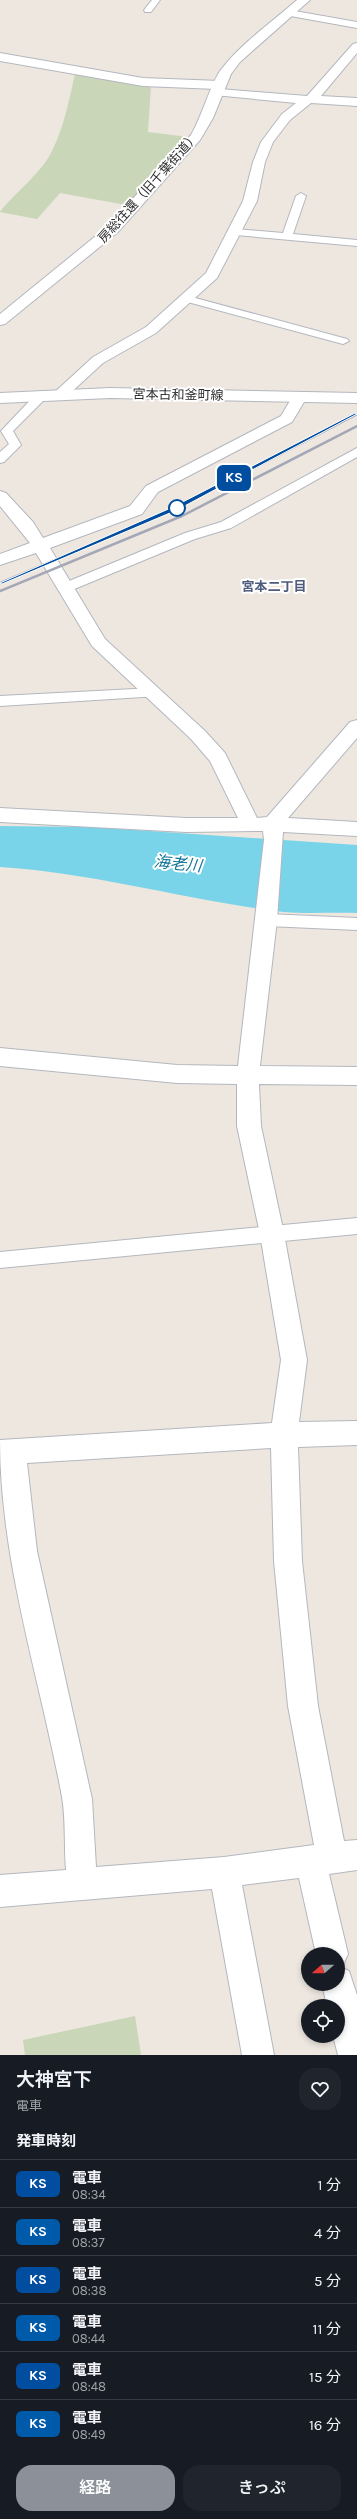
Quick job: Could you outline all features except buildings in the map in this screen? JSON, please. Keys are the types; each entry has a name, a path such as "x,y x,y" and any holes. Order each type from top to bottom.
{"street":[{"name":"房総往還（旧千葉街道）","path":"0,322 113,229 196,137 207,118 225,73 236,60 304,0"},
{"path":"290,13 357,25"},
{"path":"61,394 98,360 151,330 188,299 212,275 236,232 250,201 259,162 268,142 286,117 310,99 357,46"},
{"path":"0,57 143,82 219,88 310,99 357,102"},
{"name":"宮本古和釜町線","path":"0,398 61,394 355,396"},
{"path":"0,560 40,547 136,510 152,489 287,418 299,396"},
{"path":"1,499 27,526 67,587 98,642 198,735 218,758 251,825"},
{"path":"332,1947 333,1858 303,1706 288,1561 284,1435 294,1360 272,1234 249,1126 248,1076 267,914 273,832 357,726"},
{"path":"0,815 186,825 251,825 273,832 357,829"},
{"path":"0,1056 177,1074 248,1076 357,1076"},
{"path":"82,1884 77,1799 23,1551 6,1452 284,1435 357,1433"},
{"path":"0,1891 224,1872 333,1858"},
{"path":"224,1872 258,2055"},
{"path":"340,1991 354,2055"}],"lane":[{"path":"148,10 156,0"},
{"path":"287,237 301,196"},
{"path":"236,232 357,243"},
{"path":"188,299 343,341"},
{"path":"0,459 15,445 7,431 42,395"},
{"path":"67,587 190,536 226,525 357,451 351,446 357,441"},
{"path":"0,701 154,693"},
{"path":"267,914 357,924"},
{"path":"0,1260 357,1226"}],"green space":[{"path":"75,74 151,86 148,132 189,137 126,205 60,193 37,219 0,212 41,168 52,151 63,123"},
{"path":"135,2016 141,2055 25,2055 23,2040"}],"water":[{"name":"海老川","path":"0,826 91,827 357,845 357,913 284,912 213,901 72,875 0,867"}],"railway":[{"path":"0,583 175,509 357,414"},
{"path":"0,591 182,516 357,426"}],"train":[{"name":"KS","path":"0,583 25,574 82,547 175,509 347,421 357,414"}],"district":[{"name":"宮本二丁目","path":"274,586"}]}
